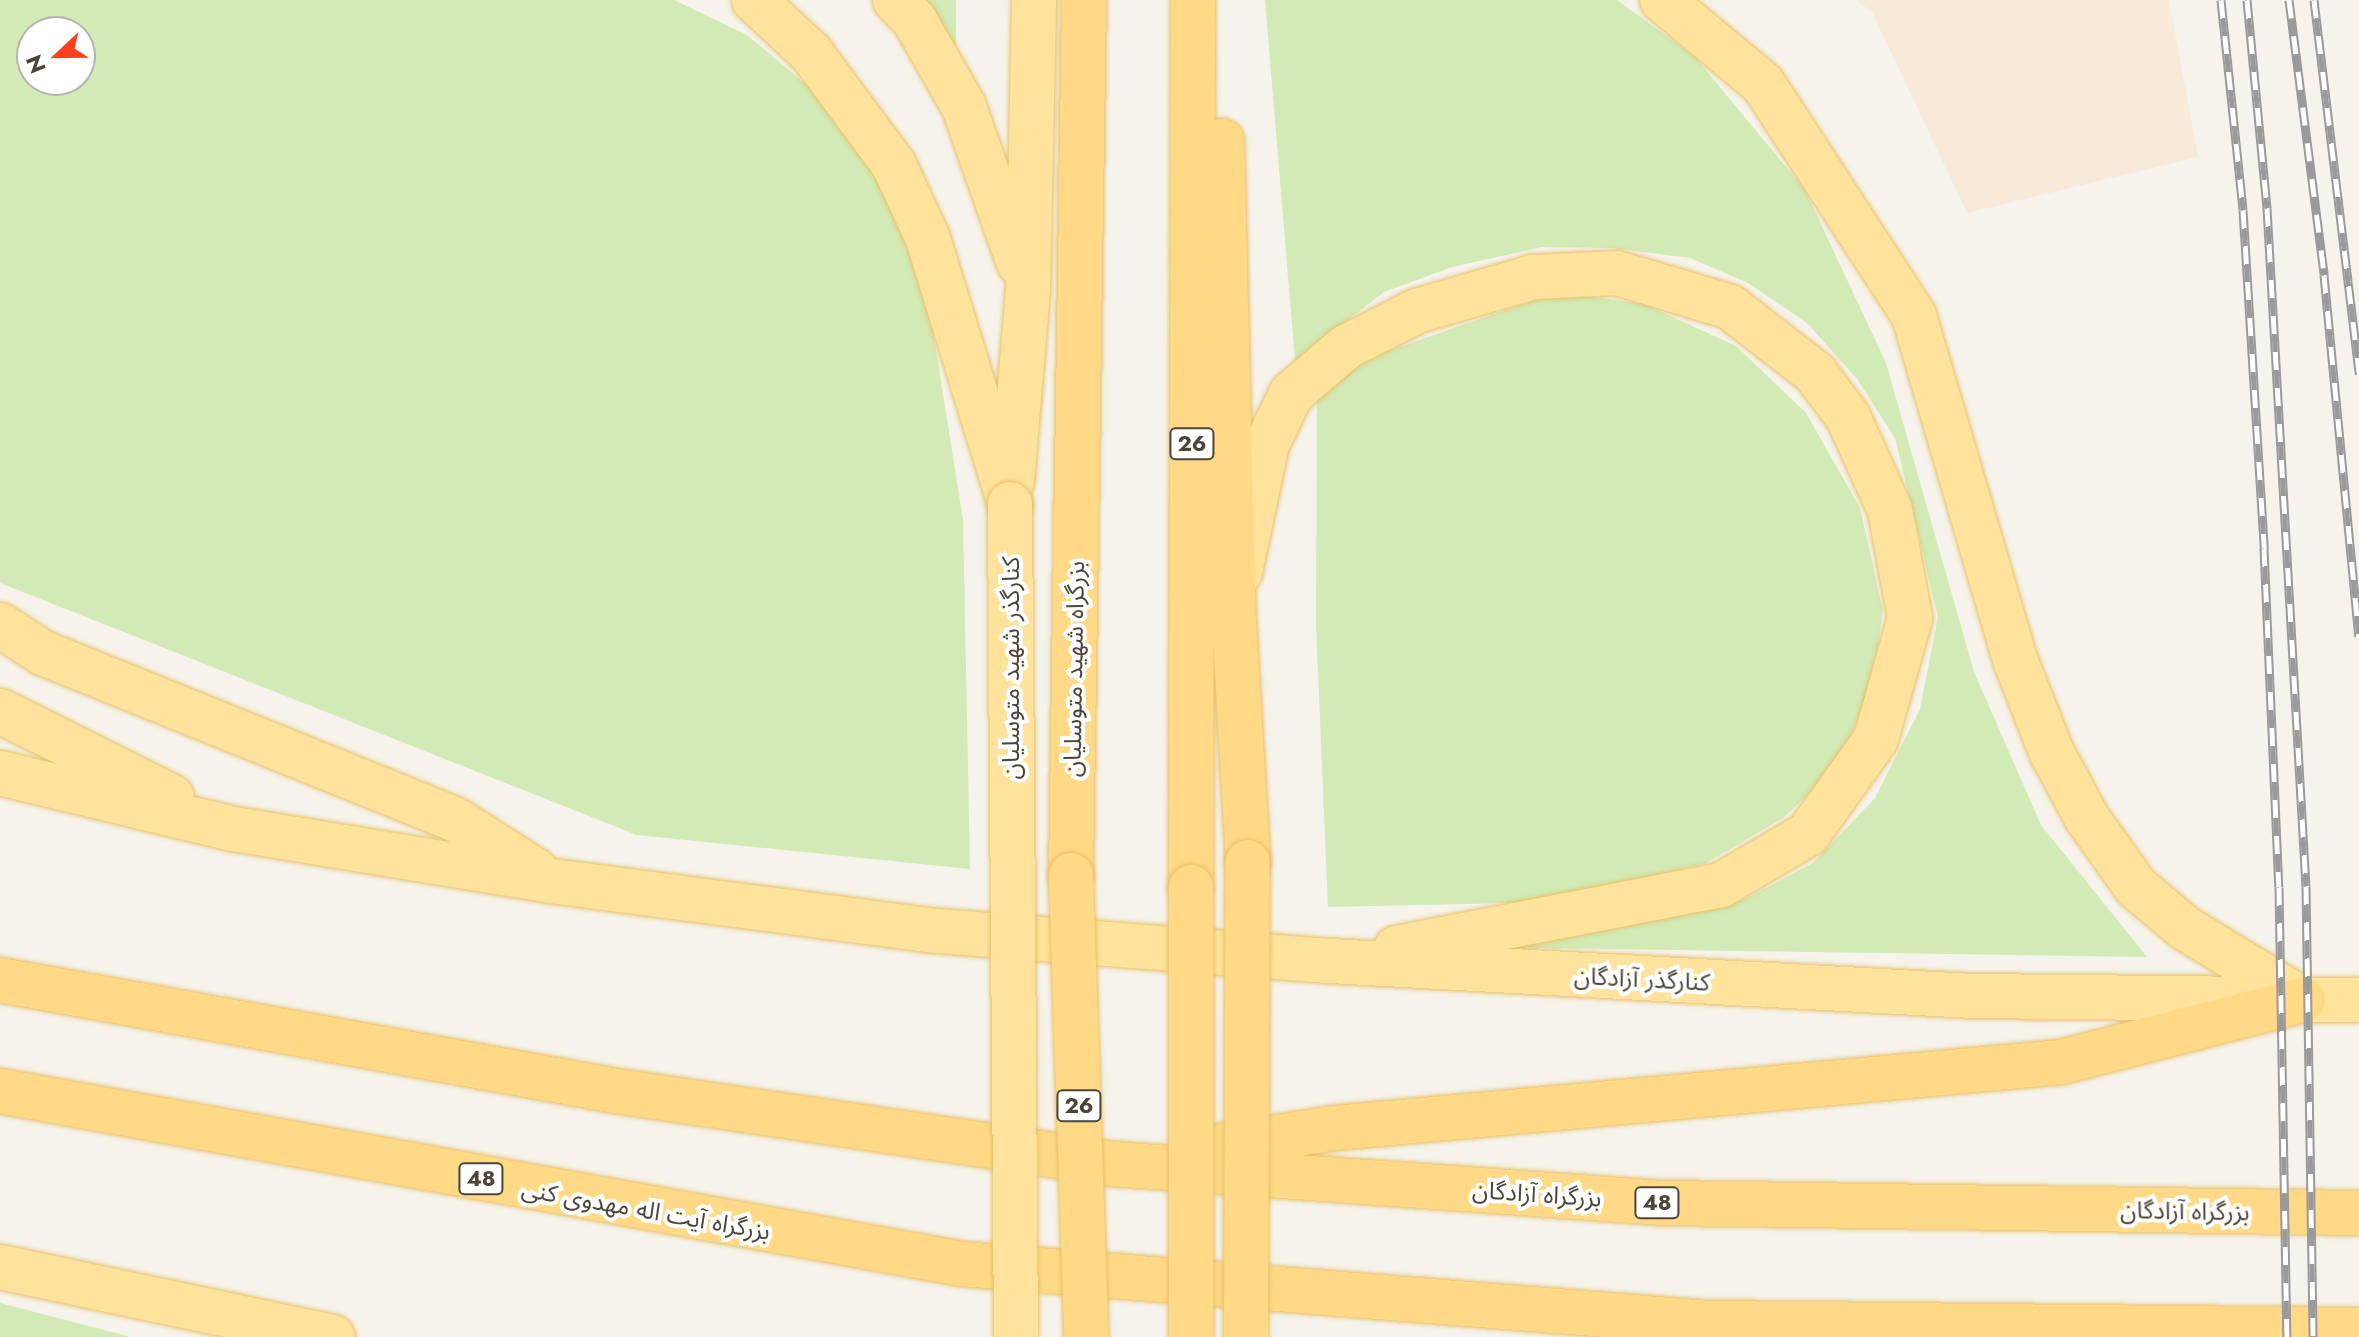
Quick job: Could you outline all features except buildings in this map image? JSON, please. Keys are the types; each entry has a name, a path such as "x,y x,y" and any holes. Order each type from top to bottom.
{"highway":[{"name":"بزرگراه شهید متوسلیان","path":"1084,0 1071,875 1086,1337"},
{"name":"26","path":"1191,1337 1193,0"},
{"path":"1220,0 1233,606 1248,862 1246,1337"},
{"name":"بزرگراه آزادگان","path":"0,980 616,1091 957,1145 1113,1164 1663,1203 2359,1213"},
{"path":"1113,1164 1335,1128 2061,1062 2303,1000"},
{"name":"بزرگراه آیت اله مهدوی کنی","path":"0,1091 962,1264 1709,1323 2249,1331"},
{"name":"48","path":"2249,1331 2359,1330"}],"main road":[{"path":"754,0 811,53 894,165 928,239 1010,504"},
{"path":"895,0 915,21 964,107 1028,290"},
{"name":"کنارگذر شهید متوسلیان","path":"1016,1337 1010,504 1028,290 1034,0"},
{"path":"1662,0 1763,84 1914,316 2016,662 2051,751 2087,818 2136,887 2185,928 2303,1000"},
{"path":"1233,606 1267,444 1291,394 1346,347 1417,311 1533,277 1617,273 1730,307 1815,373 1848,417 1890,510 1910,618 1876,739 1808,834 1721,885 1330,961"},
{"path":"0,625 43,653 456,820 551,881"},
{"path":"0,711 234,829"},
{"path":"0,773 234,829 551,881"},
{"name":"کنارگذر آزادگان","path":"551,881 926,930 1330,961 1973,996 2359,1000"},
{"path":"0,1267 333,1337"}],"shaded area":[{"path":"1856,0 2169,0 2198,157 1967,213 1872,12"}],"green space":[{"path":"0,0 674,0 747,35 829,104 875,164 924,274 963,520 970,869 637,835 0,583"},
{"path":"925,0 956,0 956,47"},
{"path":"1265,0 1617,0 1694,56 1805,190 1886,363 1974,672 2041,825 2147,957 1482,947 1741,901 1813,863 1875,798 1920,709 1938,617 1895,438 1857,379 1807,323 1748,283 1690,258 1612,248 1542,247 1452,267 1384,292 1295,361"},
{"path":"1586,296 1644,304 1736,346 1806,413 1860,508 1883,611 1873,680 1849,741 1824,780 1783,818 1706,863 1612,887 1511,903 1328,907 1316,624 1317,376 1534,300"},
{"path":"0,1303 131,1337 0,1337"}],"railway":[{"path":"2221,0 2243,210 2264,548 2279,887 2287,1337"},
{"path":"2247,0 2267,208 2306,886 2313,1337"},
{"path":"2289,0 2324,275 2359,636"},
{"path":"2314,0 2359,374"}]}
